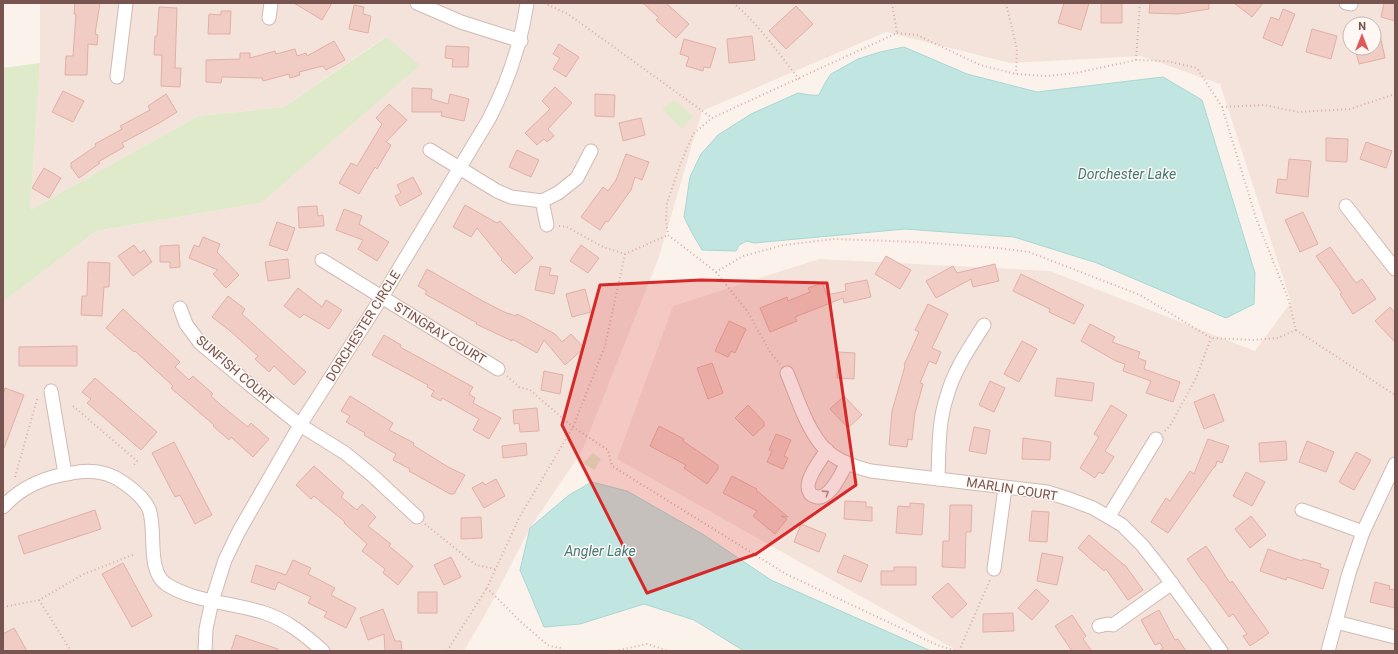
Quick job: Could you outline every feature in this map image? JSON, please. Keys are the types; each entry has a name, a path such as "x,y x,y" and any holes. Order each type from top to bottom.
{"street":[{"path":"118,77 126,3"},
{"path":"269,18 271,3"},
{"path":"417,3 461,22 521,40"},
{"name":"DORCHESTER CIRCLE","path":"205,651 206,629 212,601 225,560 239,531 300,425 382,297 499,100 521,40 527,3"},
{"path":"430,150 497,191 511,197 542,201 558,194 577,178 591,151"},
{"path":"542,201 547,225"},
{"path":"1346,206 1395,269"},
{"name":"STINGRAY COURT","path":"322,260 498,369"},
{"name":"SUNFISH COURT","path":"180,308 186,324 200,343 248,384 300,425 345,453 373,476 417,517"},
{"path":"938,479 943,408 947,395 964,358 984,324"},
{"name":"MARLIN COURT","path":"787,373 811,429 827,450 846,463 870,471 979,483 1052,494 1093,508 1109,516 1132,534 1172,583 1221,651"},
{"path":"45,391 65,474"},
{"path":"1109,516 1156,439"},
{"path":"827,450 810,478 808,488 810,494 819,498 828,494 846,463"},
{"path":"1328,651 1349,573 1363,532 1395,464"},
{"path":"3,507 28,486 47,478 86,471 102,473 115,478 135,491 144,501 150,515 154,562 162,580 173,588 186,593 212,601 252,610 276,618 298,629 323,651"},
{"path":"994,569 1005,488"},
{"path":"1302,510 1363,532"},
{"path":"1099,626 1108,624 1114,625 1172,583"},
{"path":"1336,622 1395,637"}],"path":[{"path":"544,3 568,14 712,118"},
{"path":"732,3 741,9 798,79"},
{"path":"892,3 897,33"},
{"path":"1006,3 1017,49 1016,74"},
{"path":"1136,60 1140,3"},
{"path":"787,373 770,352 748,312 716,272 668,236 666,220 667,203 680,165 693,134 712,118 897,33 917,35 980,66 1016,74 1046,76 1076,73 1136,60 1167,61 1197,68 1222,107 1256,218 1289,301 1296,330 1395,395"},
{"path":"1222,107 1264,105 1298,112 1350,109 1395,94"},
{"path":"547,225 567,227 603,246 625,254 668,236"},
{"path":"716,272 743,256 784,245 834,239 917,242 998,248 1029,252 1140,295 1211,338 1253,340 1278,338 1296,330"},
{"path":"447,651 487,588 519,518 573,427 605,346 625,254"},
{"path":"1156,439 1170,426 1196,378 1211,338"},
{"path":"498,369 519,386 530,390 573,427 608,450 612,466 786,574 937,645 958,651 994,569"},
{"path":"15,477 45,391"},
{"path":"73,406 137,461 133,466"},
{"path":"417,517 476,565 495,569"},
{"path":"3,607 39,600 84,574 135,554"},
{"path":"487,588 521,622 549,646 561,648 563,651"},
{"path":"39,600 72,651"},
{"path":"615,651 647,644 669,651"}],"highlighted area":[{"path":"701,280 827,283 856,485 756,554 647,593 562,425 600,285"}],"shaded area":[{"path":"40,3 1395,3 1395,651 958,651 617,459 673,306 819,259 1050,271 1255,351 1291,302 1220,84 1141,56 1010,63 886,32 702,111 659,257 582,451 530,528 485,615 464,651 3,651 4,301 96,231 261,203 385,37 284,107 198,116 30,210 40,63"}],"green space":[{"path":"386,37 420,65 261,203 96,231 3,302 3,68 40,63 30,210 198,116 284,107"},
{"path":"674,100 693,116 682,129 662,109"},
{"path":"593,453 601,459 594,470 583,463"}],"water":[{"name":"Dorchester Lake","path":"904,47 967,74 1037,92 1163,77 1202,100 1255,273 1254,304 1226,318 1097,263 1014,237 905,229 754,243 747,241 739,245 736,251 702,250 684,217 690,177 701,154 718,135 751,114 798,93 819,95 831,74 858,59 880,52"},
{"name":"Angler Lake","path":"592,482 627,491 704,535 771,580 931,651 744,651 694,620 644,604 580,624 544,627 520,570 530,528 569,495"}],"building":[{"path":"75,3 100,3 95,34 98,35 97,45 88,44 87,75 65,75 66,56 73,56 76,14 74,14"},
{"path":"294,3 332,3 322,20"},
{"path":"643,3 666,3 689,24 676,38 656,20 659,18"},
{"path":"1064,3 1089,3 1081,30 1058,23"},
{"path":"1101,3 1122,3 1122,23 1101,23"},
{"path":"1150,3 1209,3 1209,9 1178,14 1149,13"},
{"path":"1234,3 1263,3 1252,17"},
{"path":"1384,3 1395,3 1395,21 1381,16"},
{"path":"354,5 364,7 363,14 371,16 368,33 349,29"},
{"path":"796,6 813,24 786,49 769,31"},
{"path":"159,7 177,8 175,68 181,68 180,87 161,86 162,55 154,55"},
{"path":"1283,9 1295,14 1282,46 1263,38 1271,17 1279,20"},
{"path":"221,11 231,11 230,34 208,34 209,14 221,15"},
{"path":"1312,29 1337,36 1331,59 1306,52"},
{"path":"752,36 755,60 729,63 727,39"},
{"path":"684,39 716,48 710,68 704,67 703,71 686,66 689,57 680,54"},
{"path":"334,41 345,60 326,70 323,66 299,72 300,75 290,78 289,74 263,81 262,78 222,77 221,83 206,82 206,60 240,59 240,53 250,53 250,58 275,51 276,54 295,49 297,56 306,53 307,56"},
{"path":"559,44 579,57 566,77 553,69 560,58 553,54"},
{"path":"1382,44 1385,58 1359,64 1357,56 1382,56"},
{"path":"446,46 469,47 468,67 452,67 453,59 445,58"},
{"path":"555,87 572,103 548,129 554,136 547,142 544,139 537,145 525,133 550,109 542,101"},
{"path":"412,88 432,89 431,99 448,104 450,94 469,99 464,121 441,116 442,112 412,112"},
{"path":"63,91 84,101 73,122 52,112"},
{"path":"166,94 177,112 122,143 124,147 98,162 100,163 79,178 71,167 71,163 96,146 95,144 122,129 120,126 150,110 148,106"},
{"path":"595,94 615,95 614,117 595,116"},
{"path":"389,104 407,120 386,142 391,145 377,169 375,167 359,194 339,183 351,163 357,166 382,124 376,118"},
{"path":"641,118 645,135 623,141 619,123"},
{"path":"1326,138 1348,139 1347,162 1326,161"},
{"path":"1366,142 1392,151 1386,168 1360,159"},
{"path":"517,150 539,160 531,177 509,167"},
{"path":"626,154 649,162 642,180 635,177 631,190 608,222 606,221 600,230 581,217 603,187 608,191 616,180"},
{"path":"1289,159 1311,161 1308,197 1276,193 1278,179 1287,180"},
{"path":"44,168 61,178 49,198 32,188"},
{"path":"413,177 422,194 400,206 395,196 401,193 397,185"},
{"path":"465,205 497,223 500,221 533,258 515,274 501,260 502,259 477,228 471,237 453,227"},
{"path":"317,206 318,216 323,215 324,226 299,228 298,207"},
{"path":"344,209 362,216 359,224 389,242 377,261 358,249 363,240 336,230"},
{"path":"1303,212 1318,244 1300,252 1285,220"},
{"path":"277,222 295,228 287,251 269,245"},
{"path":"203,237 220,244 217,252 239,275 226,288 213,274 218,270 189,258 194,245 199,247"},
{"path":"134,245 140,253 144,250 152,262 133,276 118,256"},
{"path":"179,245 180,267 170,268 170,262 160,262 160,246"},
{"path":"581,245 599,258 588,273 570,261"},
{"path":"1330,247 1356,283 1362,279 1376,299 1353,314 1340,294 1342,293 1316,256"},
{"path":"886,256 911,270 900,289 875,274"},
{"path":"288,259 290,278 268,281 265,262"},
{"path":"88,262 110,263 109,287 104,287 102,316 81,315 82,296 87,296"},
{"path":"995,264 999,281 973,287 971,279 936,298 926,281 953,266 957,273"},
{"path":"540,266 551,268 549,275 558,276 554,294 535,290"},
{"path":"427,269 504,312 516,316 517,314 555,334 562,342 571,334 584,348 565,365 544,340 537,353 512,339 512,341 476,324 477,323 425,294 427,291 418,286"},
{"path":"1021,274 1084,305 1074,324 1049,312 1050,309 1013,291"},
{"path":"867,280 871,297 844,303 843,298 795,317 797,321 770,332 760,308 787,297 788,301 810,292 808,288 822,283 827,295 846,291 845,284"},
{"path":"298,288 322,307 326,300 342,310 329,329 304,314 300,318 284,306"},
{"path":"585,289 591,312 572,317 566,294"},
{"path":"228,296 245,309 242,314 306,372 294,385 274,366 269,372 255,359 258,356 212,317"},
{"path":"928,304 948,314 932,348 941,352 936,364 929,361 920,383 923,384 915,413 912,440 908,439 907,447 889,445 892,411 905,366 904,365 919,332 915,330"},
{"path":"1390,307 1395,313 1395,342 1375,321"},
{"path":"123,309 180,362 175,367 189,380 193,376 213,394 211,396 222,406 248,427 251,423 269,439 253,457 231,437 229,440 213,426 214,425 171,388 173,386 135,351 134,352 106,328"},
{"path":"729,321 746,329 735,353 731,351 728,357 715,351"},
{"path":"1090,324 1115,337 1112,342 1140,352 1138,358 1146,361 1144,369 1180,382 1173,402 1146,393 1151,381 1123,371 1125,364 1116,361 1081,341"},
{"path":"384,335 401,345 400,347 473,387 469,394 475,398 473,403 501,418 489,439 473,430 479,419 442,398 441,401 431,396 434,391 427,387 428,385 372,355"},
{"path":"1022,341 1037,349 1019,382 1004,374"},
{"path":"77,346 77,366 19,366 19,347"},
{"path":"838,352 855,353 854,379 837,378"},
{"path":"712,363 723,393 708,399 697,368"},
{"path":"544,371 563,375 560,394 541,390"},
{"path":"95,378 157,432 141,450 87,403 91,399 82,392"},
{"path":"1057,378 1094,383 1092,401 1055,396"},
{"path":"990,381 1005,388 994,412 979,405"},
{"path":"5,388 24,395 3,448 3,394"},
{"path":"1214,394 1224,421 1204,429 1194,402"},
{"path":"350,396 393,423 389,430 414,443 413,445 448,467 465,475 454,494 450,494 409,471 410,469 393,460 396,454 364,435 365,433 346,422 350,416 341,411"},
{"path":"844,396 862,415 848,428 830,409"},
{"path":"748,405 764,422 764,426 753,436 735,418"},
{"path":"1111,405 1127,415 1105,451 1114,457 1103,474 1099,472 1095,478 1080,468 1099,437 1094,434"},
{"path":"537,408 539,431 520,432 519,423 514,424 513,410"},
{"path":"659,426 684,439 683,441 718,465 718,469 707,484 684,468 686,465 650,446"},
{"path":"974,427 990,430 986,454 969,451"},
{"path":"776,434 791,440 784,456 788,458 783,469 767,462 772,451 769,450"},
{"path":"1023,438 1051,442 1050,460 1022,459"},
{"path":"1208,439 1229,446 1222,463 1217,461 1215,467 1168,533 1151,522 1166,498 1170,501 1190,471 1194,474"},
{"path":"1286,441 1287,460 1260,462 1259,443"},
{"path":"1307,441 1334,452 1326,472 1299,462"},
{"path":"174,442 212,515 195,524 180,495 175,497 152,453"},
{"path":"526,443 527,455 503,458 502,446"},
{"path":"1356,452 1371,460 1354,490 1339,482"},
{"path":"314,466 344,493 341,497 357,510 362,504 376,517 368,526 391,544 389,546 413,566 398,585 383,573 385,569 362,551 367,544 344,523 345,522 314,496 311,499 296,485"},
{"path":"1246,472 1265,482 1252,506 1233,496"},
{"path":"732,476 757,489 756,490 788,517 781,516 787,519 775,534 753,516 757,511 723,493"},
{"path":"496,479 505,496 484,508 472,488 483,482 485,485"},
{"path":"845,501 866,502 866,507 872,507 872,521 844,519"},
{"path":"910,503 924,504 922,535 896,533 898,506 910,507"},
{"path":"950,505 972,505 971,532 966,532 965,568 942,567 943,541 949,541"},
{"path":"95,510 101,529 24,554 18,536"},
{"path":"1032,511 1049,512 1047,542 1029,541"},
{"path":"1251,516 1266,535 1250,548 1235,529"},
{"path":"481,517 482,538 461,539 461,518"},
{"path":"801,524 826,534 819,552 794,542"},
{"path":"1089,535 1125,565 1143,590 1128,600 1106,569 1104,571 1078,548"},
{"path":"1206,546 1230,583 1232,581 1269,633 1250,646 1243,636 1247,634 1233,614 1229,617 1187,559"},
{"path":"1268,549 1302,561 1303,559 1321,564 1320,567 1329,570 1323,589 1287,577 1286,580 1260,571"},
{"path":"1042,553 1063,557 1057,585 1037,581"},
{"path":"844,555 868,565 861,582 837,572"},
{"path":"451,557 461,577 444,585 434,565"},
{"path":"293,560 311,568 308,574 335,588 331,595 356,608 346,628 324,617 327,612 308,603 311,597 278,582 275,590 251,582 256,565 286,575"},
{"path":"123,563 152,616 132,627 102,574"},
{"path":"894,567 916,567 916,585 881,585 881,571 894,571"},
{"path":"1375,582 1390,586 1389,589 1395,590 1395,608 1370,602"},
{"path":"948,583 967,604 952,618 932,597"},
{"path":"1036,589 1049,601 1032,620 1018,608"},
{"path":"418,592 437,592 437,613 418,613"},
{"path":"383,609 395,641 401,641 402,651 385,651 384,634 368,640 360,618"},
{"path":"1159,610 1175,640 1178,639 1186,651 1159,651 1163,648 1160,643 1155,645 1141,620"},
{"path":"1013,613 1014,631 983,632 983,614"},
{"path":"1072,615 1086,636 1083,639 1092,651 1072,651 1055,626"},
{"path":"14,628 27,651 3,651 3,634"},
{"path":"236,635 278,649 278,651 231,651"}]}
